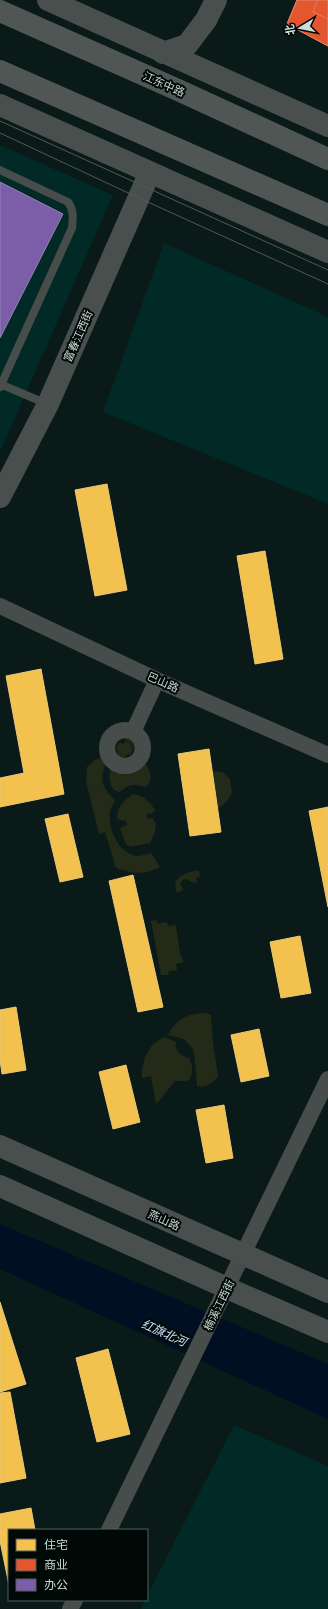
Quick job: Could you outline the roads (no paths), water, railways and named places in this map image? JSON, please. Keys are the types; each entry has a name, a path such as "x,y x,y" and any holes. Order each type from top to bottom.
{"main road":[{"name":"江东中路","path":"0,11 185,93 328,159"},
{"path":"0,70 328,215"}],"street":[{"path":"48,0 328,126"},
{"path":"163,52 186,45 206,20 216,0"},
{"path":"0,105 328,252"},
{"name":"富春江西街","path":"0,497 48,404 150,172"},
{"name":"巴山路","path":"0,606 157,680 328,755"},
{"path":"133,732 157,680"},
{"name":"楠溪江西街","path":"109,1529 328,1079"},
{"name":"燕山路","path":"0,1146 328,1292"},
{"path":"0,1186 328,1332"}],"lane":[{"path":"0,170 68,202 72,207 72,228 0,385 48,404"}],"water":[{"name":"红旗北河","path":"0,1224 328,1364 328,1419 0,1269"}],"tram line":[{"path":"0,121 328,270"},
{"path":"0,133 328,284"}]}
